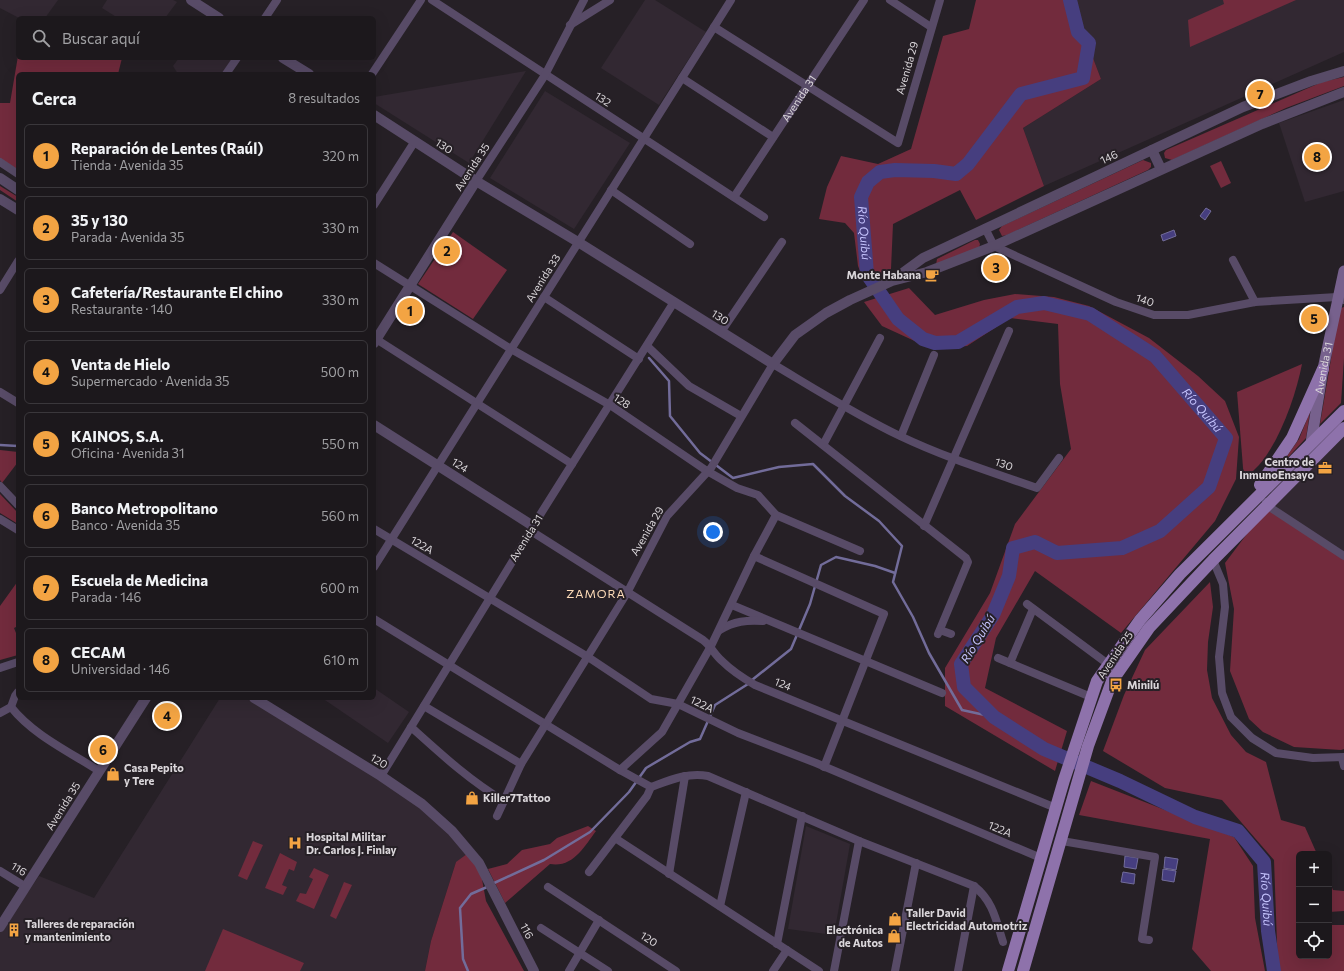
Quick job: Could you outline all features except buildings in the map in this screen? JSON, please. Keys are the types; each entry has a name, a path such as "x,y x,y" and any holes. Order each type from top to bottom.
{"main road":[{"name":"Avenida 31","path":"1311,443 1323,369 1341,298 1344,271"},
{"path":"1224,530 1263,482 1292,438 1323,369"},
{"name":"Avenida 25","path":"1008,971 1064,780 1097,681 1140,620 1180,574 1266,487 1344,412"},
{"name":"Avenida 25","path":"1023,971 1062,841 1088,746 1107,690 1119,668 1149,628 1213,560 1344,428"}],"street":[{"path":"190,0 216,16"},
{"path":"265,16 277,0"},
{"path":"373,72 421,0"},
{"name":"132","path":"432,0 764,217"},
{"name":"Avenida 35","path":"376,339 545,75 584,0"},
{"path":"570,25 610,0"},
{"name":"Avenida 33","path":"376,564 731,0"},
{"name":"Avenida 31","path":"734,197 864,0"},
{"path":"890,0 931,27"},
{"name":"Avenida 29","path":"807,86 898,143 940,0"},
{"path":"714,27 807,86"},
{"path":"227,72 236,60"},
{"path":"286,60 306,72"},
{"name":"146","path":"892,281 923,258 1243,107 1344,70"},
{"path":"682,78 773,137"},
{"name":"146","path":"861,295 892,281 927,272 994,246 1262,124 1344,92"},
{"name":"130","path":"376,116 476,181 578,242 772,364 844,407 901,436 955,459 1037,488 1059,458"},
{"path":"376,202 414,141"},
{"path":"1152,150 1161,169"},
{"path":"0,162 16,173"},
{"path":"0,178 16,189"},
{"path":"611,190 690,244"},
{"path":"0,199 16,209"},
{"path":"985,228 994,246"},
{"path":"721,332 782,242"},
{"name":"140","path":"994,246 1116,302 1154,315 1188,315 1255,302 1341,298"},
{"path":"1233,260 1255,302"},
{"path":"0,290 16,264"},
{"name":"128","path":"376,264 511,349 610,405 711,467 737,488 758,495 776,515 860,551"},
{"name":"Avenida 29","path":"498,816 521,764 627,592 667,516 711,467 772,364 795,335 826,313 861,295"},
{"path":"544,296 639,359"},
{"name":"Avenida 31","path":"381,776 572,464 674,302"},
{"path":"924,526 955,459 1009,332"},
{"path":"823,445 880,338"},
{"path":"376,342 477,403 572,464"},
{"path":"647,346 689,386 741,416"},
{"path":"901,436 934,355"},
{"path":"0,392 16,402"},
{"path":"795,423 966,558 968,562 939,632 951,634"},
{"name":"124","path":"376,426 711,646 721,660 743,678 755,685 1056,808"},
{"path":"0,486 16,503"},
{"path":"1266,487 1265,497 1268,506 1344,556"},
{"path":"620,770 662,732 720,630 754,556 776,515"},
{"path":"0,519 16,529"},
{"name":"122A","path":"376,530 588,657 652,699 678,704 704,718 1041,858"},
{"path":"754,556 821,584 884,614 824,767"},
{"path":"1213,560 1223,584 1225,607 1219,657 1222,693 1231,717 1252,738 1276,753 1313,758 1343,757 1344,766"},
{"path":"732,605 768,622 942,693"},
{"path":"1010,663 1030,606 1108,664"},
{"path":"376,620 546,723 643,784 652,787"},
{"path":"720,630 726,626 744,620 768,622"},
{"path":"998,658 1091,697"},
{"path":"0,668 16,663"},
{"path":"0,714 12,707 16,695"},
{"name":"Avenida 35","path":"0,927 145,700"},
{"name":"120","path":"257,700 381,776 422,804 452,831 478,863 498,901"},
{"path":"424,706 521,764"},
{"path":"12,707 18,716 48,738 99,771"},
{"path":"411,727 455,767 480,787 504,801"},
{"path":"589,872 652,787 685,776 696,774 708,776 859,841 974,886 984,894 990,904 1003,942"},
{"path":"669,874 685,776"},
{"path":"720,906 746,792"},
{"path":"777,944 802,816"},
{"path":"615,838 819,971"},
{"path":"834,971 859,841"},
{"path":"1062,841 1155,857 1151,905 1142,939 1149,940"},
{"path":"895,971 916,863"},
{"name":"116","path":"0,871 26,887"},
{"path":"958,971 974,886"},
{"name":"120","path":"548,887 671,970"},
{"name":"116","path":"498,901 534,971"},
{"path":"569,971 599,920"},
{"path":"540,928 608,971"},
{"path":"773,971 787,950"}],"shaded area":[{"path":"0,0 58,0 46,16 16,16 0,8"},
{"path":"107,0 173,0 177,2 166,16 115,16 102,8"},
{"path":"645,0 655,0 706,32 659,105 601,68"},
{"path":"976,0 1074,0 1082,26 1093,41 1093,58 1101,79 1023,128 1044,186 976,220 960,190 893,224 891,269 865,283 858,266 854,233 845,223 819,219 827,187 841,156 878,164 911,149 943,36 969,29"},
{"path":"1074,0 1344,0 1344,52 1044,186 1023,128 1101,79 1093,58 1093,41 1082,26"},
{"path":"1223,0 1296,0 1190,47 1188,20 1224,4"},
{"path":"17,60 122,60 118,72 16,72 16,176 0,166 0,103 10,103"},
{"path":"178,60 232,60 223,72 177,72 173,66"},
{"path":"526,71 469,163 376,104 376,97"},
{"path":"1344,77 1344,86 1286,108 1172,160 1165,158 1164,153 1166,150 1322,82"},
{"path":"545,91 630,143 574,229 490,178"},
{"path":"1344,100 1344,191 1305,202 1279,123"},
{"path":"1143,160 1151,163 1151,167 1148,170 1002,236 999,230 1002,226"},
{"path":"1221,161 1231,183 1221,188 1210,166"},
{"path":"0,186 16,196 16,201 0,190"},
{"path":"1206,208 1211,211 1205,220 1200,216"},
{"path":"1174,230 1176,236 1163,241 1161,235"},
{"path":"453,232 507,270 473,319 418,284"},
{"path":"975,240 978,240 980,244 979,248 936,265 937,259"},
{"path":"909,288 935,315 984,300 1015,294 1054,297 1089,306 1149,338 1198,376 1225,401 1239,437 1236,479 1215,521 1121,633 1035,571 996,638 985,688 1067,731 1055,771 945,706 945,668 990,593 1015,524 1071,449 1060,384 1058,324 1010,318 967,346 932,349 882,326 864,302"},
{"path":"1344,307 1344,358 1341,403 1320,424 1339,312 1341,308"},
{"path":"1302,364 1296,389 1286,417 1274,443 1259,465 1244,480 1237,392"},
{"path":"1310,412 1306,438 1280,466 1299,439"},
{"name":"Centro de InmunoEnsayo","path":"1344,428 1344,556 1268,506"},
{"path":"0,450 16,452 16,465 2,483 0,480"},
{"path":"0,494 16,511 16,523 0,513"},
{"path":"1268,506 1344,556 1344,749 1341,750 1294,747 1263,732 1249,719 1230,671 1234,609 1225,563"},
{"path":"1210,582 1213,607 1208,642 1207,670 1212,698 1231,735 1246,752 1266,762 1281,820 1305,827 1316,851 1296,851 1296,959 1332,959 1332,925 1344,925 1344,971 1278,971 1274,860 1222,800 1165,788 1103,751 1124,695 1145,650"},
{"path":"16,584 16,627 14,628 16,633 16,656 0,660 0,606"},
{"path":"376,689 409,712 388,743 325,700 376,700"},
{"name":"Hospital Militar Dr. Carlos J. Finlay","path":"219,700 249,700 306,732 422,804 479,863 456,862 431,941 425,971 0,971 0,932 39,876 94,898"},
{"path":"1091,781 1234,837 1253,866 1255,918 1265,971 1211,971 1192,949 1210,839 1079,815"},
{"path":"588,826 596,831 577,855 565,863 550,864 505,903 488,869 507,864 522,850 550,844 557,838"},
{"path":"806,826 850,844 834,935 788,929"},
{"path":"253,841 263,845 247,880 238,876"},
{"path":"280,853 297,862 294,871 289,869 282,885 287,887 283,895 265,888"},
{"path":"467,854 479,863 486,901 524,971 425,971 431,941 456,862"},
{"path":"1125,856 1138,858 1136,869 1124,867"},
{"path":"1165,857 1178,859 1176,870 1164,868"},
{"path":"314,868 329,875 314,909 296,901 300,893 306,894 313,879 309,877"},
{"path":"1163,869 1176,871 1174,882 1162,880"},
{"path":"1123,872 1135,874 1134,884 1121,882"},
{"path":"344,882 352,885 336,919 330,916"},
{"path":"1332,888 1333,890 1344,891 1344,911 1332,912"},
{"path":"223,929 304,963 300,971 205,971"}],"waterway":[{"name":"Río Quibú","path":"1070,0 1078,32 1089,43 1083,78 1021,94 968,164 956,174 934,171 895,170 880,172 868,182 861,197 867,274 898,319 923,339 935,343 958,342 1017,307 1044,303 1090,314 1155,356 1226,438 1209,487 1160,531 1122,548 1057,553 1035,542 1013,548 1009,576 993,615 961,664 964,687 994,717 1044,749 1120,781 1195,817 1238,831 1264,862 1268,931 1274,971"},
{"path":"649,358 669,381 670,416 700,453 733,478 779,467 813,464 845,496 879,521 902,546 893,582 913,617 929,653 962,710 994,717"},
{"path":"0,445 16,446"},
{"path":"752,680 791,649 810,604 821,565 836,557 875,566 895,573"},
{"path":"492,884 544,860 590,832 629,792 646,768 690,742 700,739 715,705 748,684"},
{"path":"468,971 463,959 460,908 471,894 487,887"}],"place":[{"name":"Escuela de Medicina","path":"1260,94"},
{"name":"CECAM","path":"1317,157"},
{"name":"35 y 130","path":"447,251"},
{"name":"Cafetería/Restaurante El chino","path":"996,268"},
{"name":"Monte Habana","path":"932,275"},
{"name":"Reparación de Lentes (Raúl)","path":"410,311"},
{"name":"KAINOS, S.A.","path":"1314,319"},
{"name":"Centro de InmunoEnsayo","path":"1325,468"},
{"name":"Minilú","path":"1116,685"},
{"name":"Venta de Hielo","path":"167,716"},
{"name":"Banco Metropolitano","path":"103,750"},
{"name":"Casa Pepito y Tere","path":"113,774"},
{"name":"Killer7Tattoo","path":"472,798"},
{"name":"Hospital Militar Dr. Carlos J. Finlay","path":"295,843"},
{"name":"Taller David Electricidad Automotriz","path":"895,919"},
{"name":"Talleres de reparación y mantenimiento","path":"14,930"},
{"name":"Electrónica de Autos","path":"894,936"}],"district":[{"name":"ZAMORA","path":"596,594"}]}
